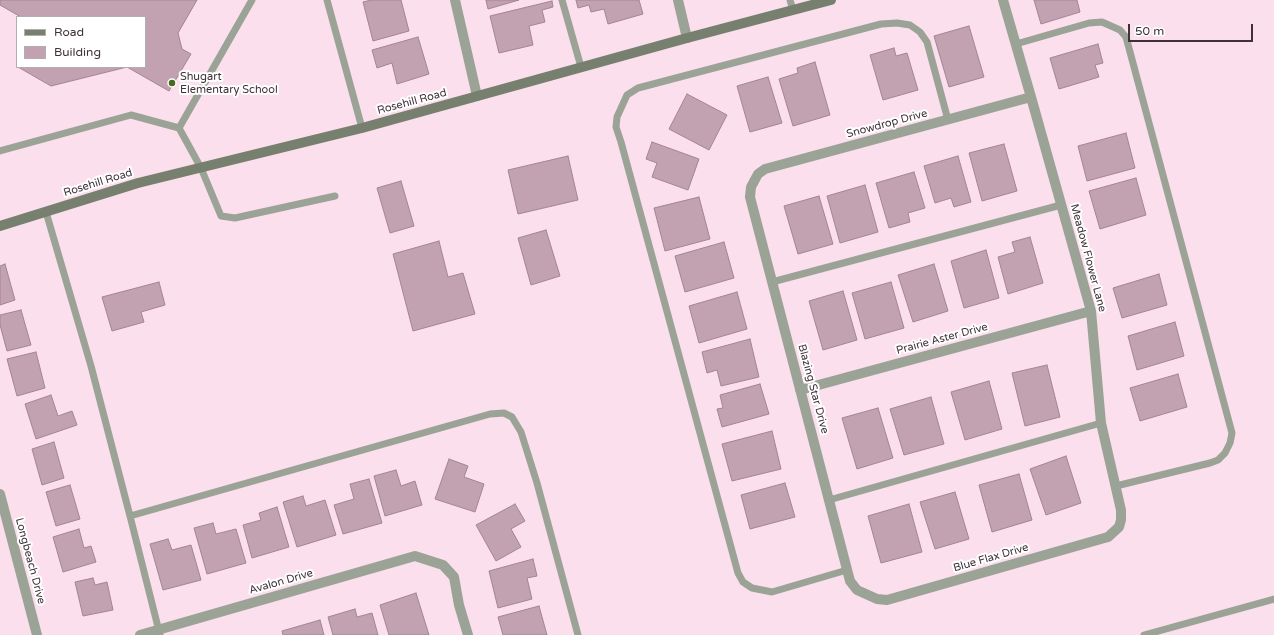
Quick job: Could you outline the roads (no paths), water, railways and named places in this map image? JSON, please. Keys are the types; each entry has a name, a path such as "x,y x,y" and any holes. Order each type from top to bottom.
{"street":[{"path":"455,0 477,96"},
{"path":"678,0 687,38"},
{"name":"Rosehill Road","path":"0,226 138,183 362,128 687,38 792,5 831,0"},
{"name":"Meadow Flower Lane","path":"1003,0 1091,311 1101,423 1122,510 1121,520 1118,527"},
{"name":"Snowdrop Drive","path":"754,181 758,174 765,169 1031,97"},
{"name":"Blazing Star Drive","path":"754,181 751,187 750,197 847,570 850,581 857,590 867,596"},
{"name":"Prairie Aster Drive","path":"800,390 1091,311"},
{"name":"Longbeach Drive","path":"0,494 37,635"},
{"name":"Blue Flax Drive","path":"867,596 887,600 1108,537 1118,527"},
{"name":"Avalon Drive","path":"140,635 159,632 415,556 443,564 454,577 459,605 468,635"}],"lane":[{"path":"179,128 252,0"},
{"path":"327,0 362,128"},
{"path":"562,0 581,67"},
{"path":"1016,44 1089,23 1102,22 1120,30 1126,37 1232,433 1230,443 1225,453 1218,460 1116,486"},
{"path":"847,570 772,592 752,588 743,582 738,573 616,128 617,117 627,95 638,88 881,24 897,23 910,25 920,32 927,42 948,120"},
{"path":"0,151 131,115 179,128 201,168 222,216 235,218 335,196"},
{"path":"772,282 1061,205"},
{"path":"46,212 91,366 159,632"},
{"path":"130,516 490,414 504,413 512,417 521,432 537,483 578,635"},
{"path":"829,500 1101,423"},
{"path":"1144,635 1274,599"}],"place":[{"name":"Shugart Elementary School","path":"172,83"}]}
